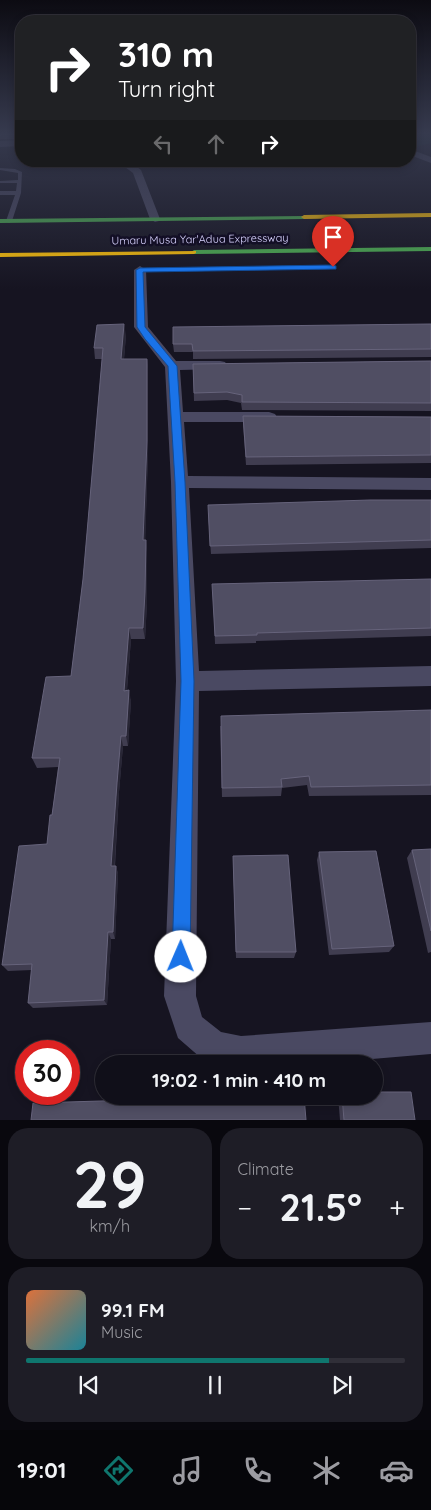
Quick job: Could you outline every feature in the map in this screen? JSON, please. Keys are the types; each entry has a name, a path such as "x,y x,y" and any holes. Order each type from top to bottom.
{"highway":[{"name":"Umaru Musa Yar'Adua Expressway","path":"4,221 431,215"},
{"name":"Umaru Musa Yar'Adua Expressway","path":"0,255 431,249"}],"street":[{"path":"142,184 155,219"},
{"path":"140,270 141,327 172,366 176,417 188,681 180,996 189,1027 213,1046 241,1053 431,1038"},
{"path":"172,366 232,365"},
{"path":"176,417 284,418"},
{"path":"180,482 431,484"},
{"path":"188,681 431,676"}],"lane":[{"path":"4,221 18,193 19,184"},
{"path":"0,193 18,193"}],"building":[{"path":"124,324 121,359 147,359 147,441 143,540 146,540 145,592 143,628 129,628 124,691 129,690 126,736 121,736 111,866 116,866 113,932 108,932 104,1000 28,1003 32,964 2,965 19,846 47,844 50,815 52,815 60,758 32,758 46,677 71,676 83,579 103,348 94,348 97,325"},
{"path":"431,324 431,349 193,351 192,344 173,344 173,327"},
{"path":"431,361 431,403 242,402 242,395 227,392 194,393 193,364"},
{"path":"243,416 431,417 431,455 246,457"},
{"path":"431,500 431,540 210,546 208,505"},
{"path":"431,579 431,628 215,636 212,584"},
{"path":"431,710 431,785 311,787 309,776 281,779 282,787 222,788 221,716"},
{"path":"431,849 431,931 412,850"},
{"path":"376,851 394,946 332,949 319,852"},
{"path":"288,855 296,952 236,952 233,856"},
{"path":"383,1092 411,1092 415,1120 344,1120 343,1105 383,1105"},
{"path":"95,1101 95,1105 305,1105 306,1120 31,1120 33,1105 80,1105 80,1102"}],"traffic: fast":[{"path":"0,221 304,217"},
{"path":"194,252 431,249"}],"traffic: slow":[{"path":"304,217 431,215"},
{"path":"0,255 194,252"}],"route":[{"path":"181,957 188,681 180,482 172,366 141,327 140,270 333,267"}]}
